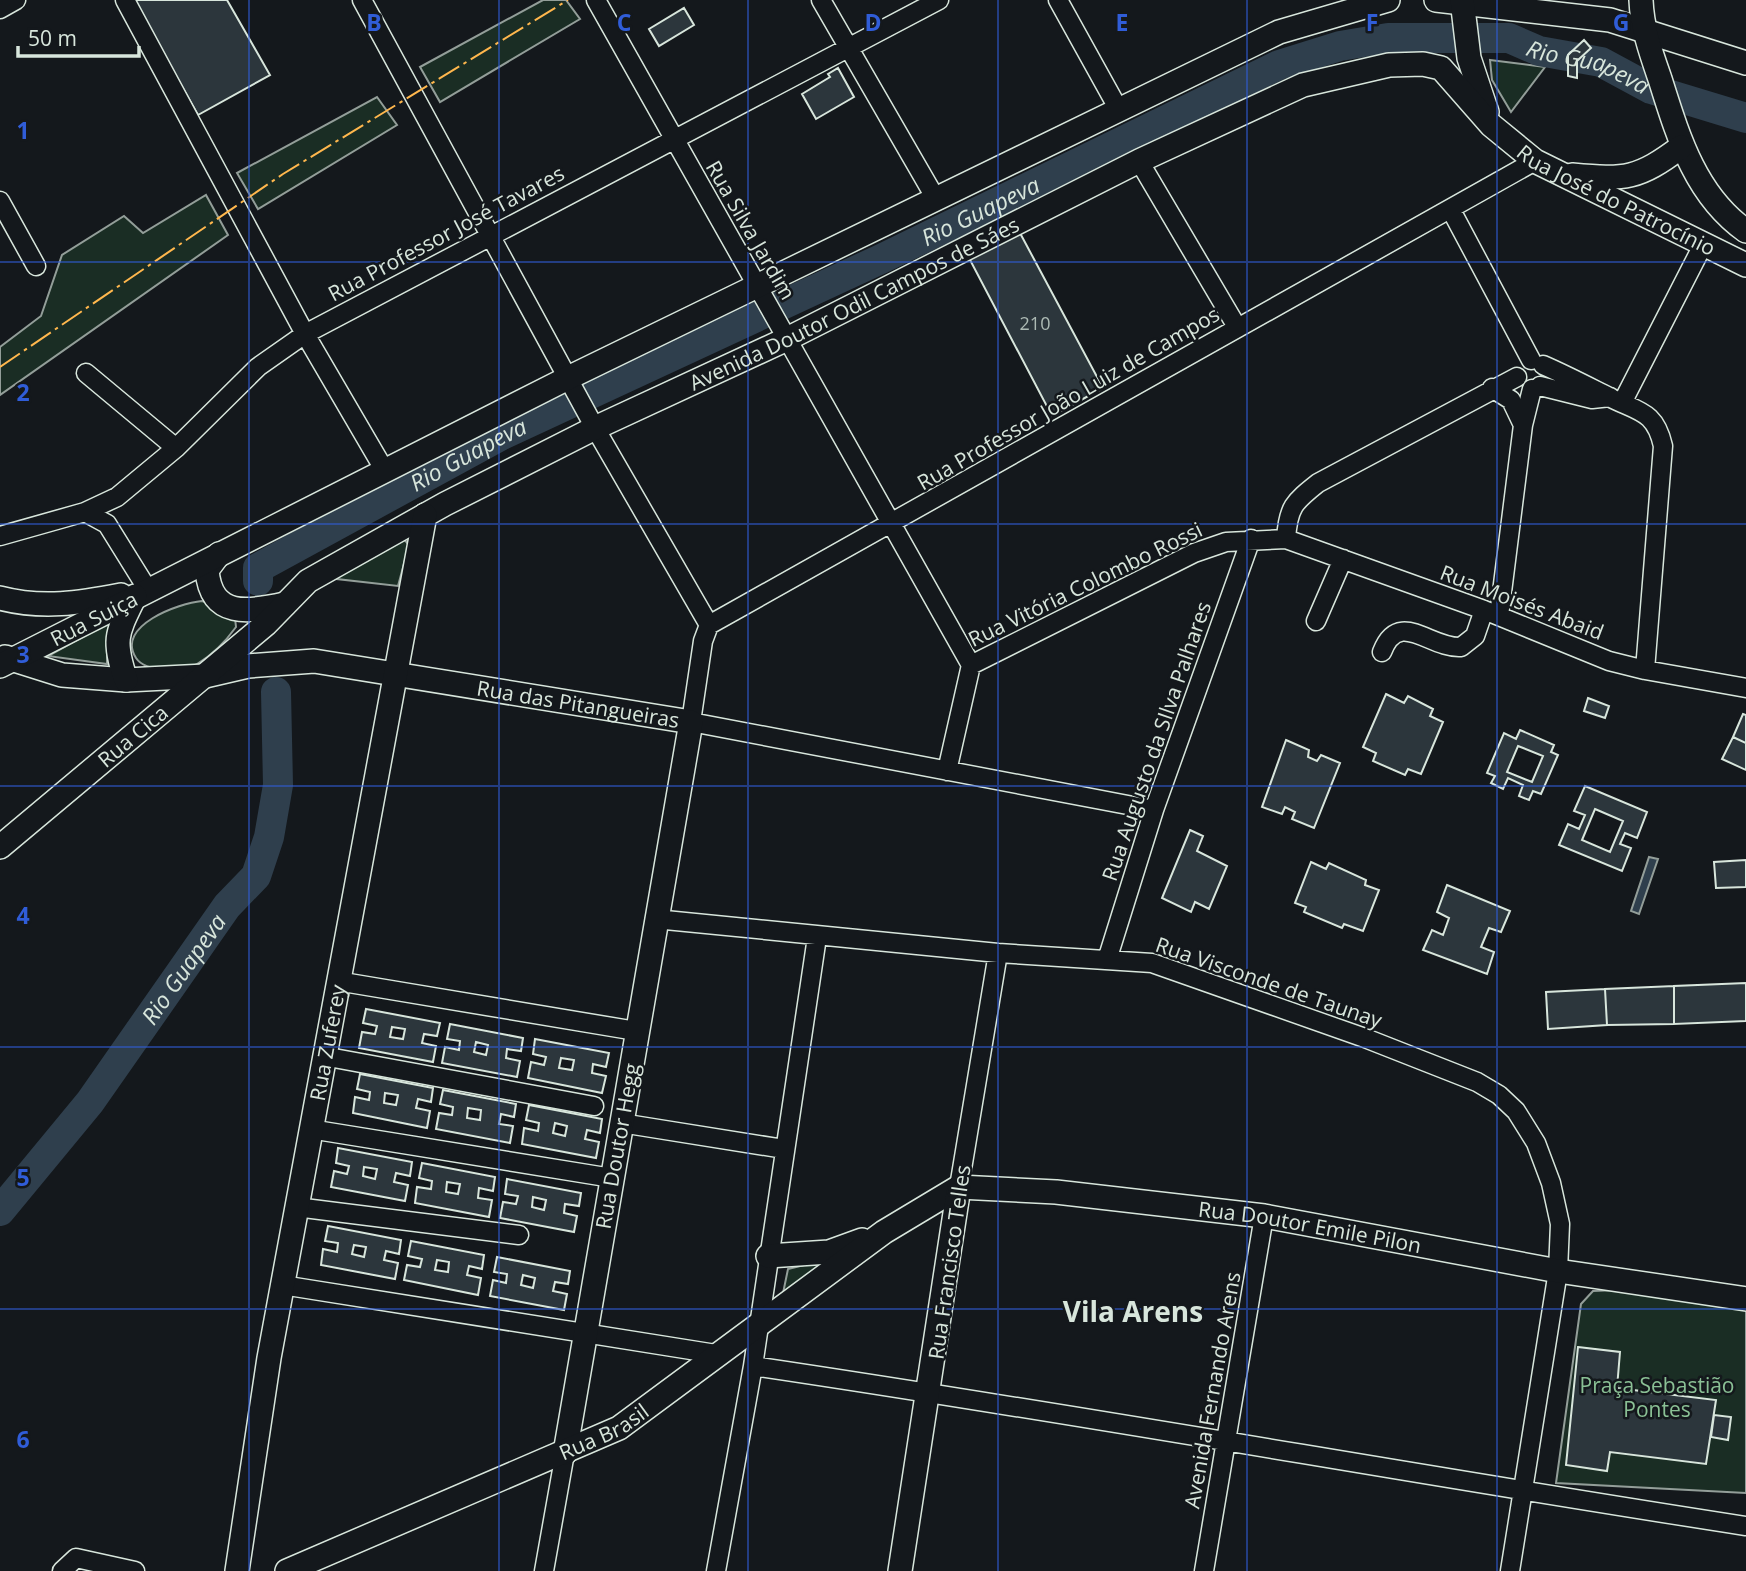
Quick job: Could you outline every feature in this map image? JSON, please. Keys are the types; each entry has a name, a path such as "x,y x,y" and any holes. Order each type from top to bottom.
{"main road":[{"path":"0,598 20,603 67,605 142,593 385,471 759,293 936,199 1279,32 1388,0"},
{"path":"1436,0 1462,7 1610,20 1647,38 1746,63"},
{"name":"Rua José do Patrocínio","path":"1641,0 1647,38 1681,145 1715,204 1746,231"},
{"path":"1462,7 1469,58 1491,125"},
{"name":"Avenida Doutor Odil Campos de Sáes","path":"266,624 308,580 593,423 782,330 1303,85 1389,65 1423,64 1441,68 1491,125"},
{"name":"Rua José do Patrocínio","path":"1491,125 1535,161 1746,265"},
{"path":"1559,174 1629,178 1644,172 1681,145"},
{"name":"Rua Zuferey","path":"237,1571 282,1285 425,515"},
{"path":"219,554 207,570 208,589 220,601 236,611 255,611 285,604"},
{"path":"127,680 119,658 116,638 142,593"},
{"name":"Rua Suiça","path":"4,660 142,593"},
{"name":"Rua Cica","path":"0,847 266,624"},
{"name":"Rua das Pitangueiras","path":"4,660 62,674 127,680 205,676 248,666 314,661 397,672 691,722"},
{"name":"Rua Doutor Hegg","path":"565,1453 691,722"},
{"path":"768,1256 829,1252 884,1231 960,1187"},
{"name":"Rua Doutor Emile Pilon","path":"960,1187 1056,1192 1264,1216 1558,1271 1746,1299"},
{"name":"Rua Francisco Telles","path":"900,1571 960,1187"},
{"name":"Rua Brasil","path":"287,1571 620,1428 884,1231"},
{"path":"334,1571 335,1557 351,1544"}],"street":[{"path":"0,9 16,0"},
{"path":"125,0 305,334 385,471"},
{"name":"Rua Silva Jardim","path":"596,0 759,293 894,524 971,665"},
{"path":"821,0 936,199"},
{"name":"Rua Professor José Tavares","path":"0,536 85,512 117,497 176,448 258,367 305,334 672,138 939,0"},
{"path":"1058,0 1119,110"},
{"path":"365,1 570,383 709,625 703,640 691,722"},
{"path":"1139,161 1237,327"},
{"name":"Rua Professor João Luiz de Campos","path":"709,625 894,524 1237,327 1535,161"},
{"path":"0,201 36,266"},
{"path":"1382,652 1387,638 1396,631 1406,631 1461,647 1475,636 1492,613 1523,425 1536,388 1545,379 1451,210"},
{"path":"1616,399 1704,243"},
{"path":"1616,399 1592,400 1522,386 1517,377 1519,368 1537,363 1594,386 1648,415 1659,428 1663,446 1645,670"},
{"path":"86,373 176,448"},
{"path":"1286,539 1287,516 1296,501 1318,483 1517,377"},
{"path":"1492,388 1511,400 1523,425"},
{"path":"85,512 107,524 142,593"},
{"name":"Rua Augusto da SIlva Palhares","path":"1107,960 1154,810 1251,539"},
{"name":"Rua Vitória Colombo Rossi","path":"947,771 971,665 1194,553 1226,542 1286,539"},
{"name":"Rua Moisés Abaid","path":"1286,539 1492,613 1609,661 1746,688"},
{"path":"1317,621 1343,559"},
{"name":"Rua das Pitangueiras","path":"691,722 1154,810"},
{"name":"Rua Visconde de Taunay","path":"655,919 817,937 1152,963 1365,1038 1477,1082 1499,1095 1516,1111 1536,1143 1551,1183 1560,1224 1558,1271 1510,1571"},
{"path":"716,1571 753,1366 817,937"},
{"name":"Rua Francisco Telles","path":"960,1187 998,953"},
{"path":"337,981 636,1031"},
{"path":"323,1056 594,1106"},
{"path":"621,1123 785,1149"},
{"path":"310,1129 612,1178"},
{"path":"296,1207 519,1235"},
{"name":"Avenida Fernando Arens","path":"1204,1571 1264,1216"},
{"path":"282,1285 716,1354"},
{"path":"753,1366 930,1392 1524,1492 1746,1526"},
{"name":"Rua Doutor Hegg","path":"544,1571 565,1453"},
{"path":"62,1571 76,1558 135,1571"}],"green space":[{"path":"543,0 566,0 580,19 440,102 420,67"},
{"path":"1490,60 1545,67 1511,112 1492,80"},
{"path":"377,97 397,125 258,209 237,173"},
{"path":"206,195 228,235 0,395 0,347 41,316 62,255 124,216 143,233"},
{"path":"403,538 409,545 398,586 328,578"},
{"path":"202,601 222,608 235,618 236,627 213,652 191,667 174,670 156,669 136,658 132,646 134,636 142,626 165,611"},
{"path":"115,619 107,642 107,664 48,656"},
{"path":"841,1256 781,1303 788,1269"},
{"name":"Praça Sebastião Pontes","path":"1617,1290 1746,1310 1746,1493 1556,1483 1581,1304 1593,1291"}],"water":[{"path":"1649,857 1658,859 1639,914 1631,911"}],"building":[{"path":"133,0 227,0 270,75 198,115"},
{"path":"684,8 694,25 659,46 649,29"},
{"path":"1584,40 1591,48 1577,61 1577,78 1568,76 1568,55"},
{"path":"838,68 854,97 816,119 802,94 830,77 828,74"},
{"path":"1020,233 1103,388 1052,416 969,258"},
{"path":"1386,694 1404,703 1408,696 1433,709 1430,716 1443,722 1421,774 1408,769 1405,775 1373,761 1376,753 1363,747"},
{"path":"1588,698 1609,706 1605,718 1584,711"},
{"path":"1743,714 1746,715 1746,743 1733,737"},
{"path":"1520,730 1554,745 1551,752 1558,755 1541,794 1533,791 1529,800 1519,796 1523,785 1508,778 1503,789 1491,783 1495,776 1487,773 1504,733 1516,739"},
{"path":"1733,737 1746,743 1746,770 1722,759"},
{"path":"1286,740 1309,750 1308,757 1317,761 1321,755 1340,763 1314,828 1292,819 1295,812 1285,807 1282,814 1262,807"},
{"path":"1518,746 1543,756 1532,782 1507,772"},
{"path":"1585,786 1647,812 1637,838 1625,833 1620,844 1631,848 1622,871 1559,845 1568,824 1579,829 1585,815 1574,811"},
{"path":"1595,809 1623,821 1610,852 1582,840"},
{"path":"1190,830 1203,836 1197,851 1227,866 1209,909 1195,902 1191,912 1162,898"},
{"path":"1746,860 1746,887 1716,888 1714,862"},
{"path":"1311,862 1326,869 1329,863 1366,880 1365,885 1379,890 1363,931 1344,924 1342,928 1304,912 1306,907 1295,903"},
{"path":"1447,885 1510,911 1501,932 1489,928 1481,947 1494,952 1487,974 1423,950 1432,930 1443,935 1449,918 1437,912"},
{"path":"1746,983 1746,1021 1674,1024 1674,986"},
{"path":"1674,986 1674,1024 1607,1025 1605,989"},
{"path":"1605,989 1607,1025 1548,1029 1546,992"},
{"path":"366,1009 440,1023 437,1036 424,1034 422,1043 436,1046 433,1062 359,1048 362,1032 375,1034 377,1026 363,1023","holes":["392,1027 405,1029 403,1039 390,1037"]},
{"path":"450,1024 523,1038 521,1051 507,1049 506,1058 520,1061 517,1077 442,1063 445,1047 459,1050 460,1041 447,1039","holes":["476,1042 488,1045 486,1055 474,1052"]},
{"path":"535,1039 609,1053 606,1067 593,1064 592,1073 606,1076 602,1093 528,1078 531,1062 544,1065 546,1057 533,1054","holes":["561,1058 574,1060 572,1070 559,1068"]},
{"path":"360,1074 433,1088 431,1102 418,1099 416,1108 430,1111 427,1128 353,1113 355,1097 369,1100 370,1092 357,1089","holes":["385,1093 398,1095 396,1105 384,1103"]},
{"path":"443,1090 516,1104 514,1117 501,1114 499,1124 513,1126 510,1143 436,1129 439,1113 452,1115 453,1107 440,1104","holes":["468,1108 481,1110 480,1120 467,1118"]},
{"path":"529,1105 602,1119 600,1133 587,1130 585,1139 599,1142 596,1158 522,1144 524,1128 538,1131 539,1123 526,1120","holes":["555,1123 567,1126 565,1136 553,1133"]},
{"path":"338,1148 412,1162 410,1176 396,1173 394,1182 408,1185 405,1201 331,1187 334,1171 347,1174 349,1166 336,1163","holes":["364,1167 377,1169 375,1179 363,1176"]},
{"path":"422,1163 495,1177 493,1191 479,1188 478,1198 492,1200 489,1217 415,1203 417,1187 431,1189 432,1181 419,1178","holes":["447,1182 460,1184 458,1194 446,1192"]},
{"path":"507,1179 581,1193 579,1206 565,1204 564,1213 577,1216 574,1232 500,1218 503,1202 516,1204 518,1196 505,1194","holes":["533,1197 546,1200 544,1210 532,1207"]},
{"path":"328,1226 401,1240 399,1254 386,1251 384,1260 398,1263 395,1279 321,1265 323,1249 337,1252 338,1243 325,1241","holes":["354,1245 366,1247 364,1257 352,1254"]},
{"path":"411,1241 484,1255 482,1269 469,1266 467,1275 481,1278 478,1295 404,1280 407,1265 420,1267 422,1259 408,1256","holes":["437,1260 449,1262 448,1272 435,1270"]},
{"path":"497,1257 570,1271 568,1284 555,1282 553,1291 567,1294 564,1310 490,1296 493,1280 506,1283 507,1274 494,1272","holes":["523,1275 535,1278 533,1288 521,1285"]},
{"path":"1578,1347 1620,1352 1617,1388 1716,1400 1706,1464 1610,1452 1607,1471 1566,1465"},
{"path":"1714,1415 1731,1417 1728,1440 1711,1437"}],"waterway":[{"name":"Rio Guapeva","path":"258,581 258,568 500,436 881,259 1279,65 1340,46 1388,38 1509,38 1539,51 1601,62 1651,89 1746,118"},
{"name":"Rio Guapeva","path":"0,1211 90,1102 227,906 256,876 269,837 278,785 276,692"}],"power":[{"path":"0,367 283,174 568,0"}],"district":[{"name":"Vila Arens","path":"1133,1311"}]}
